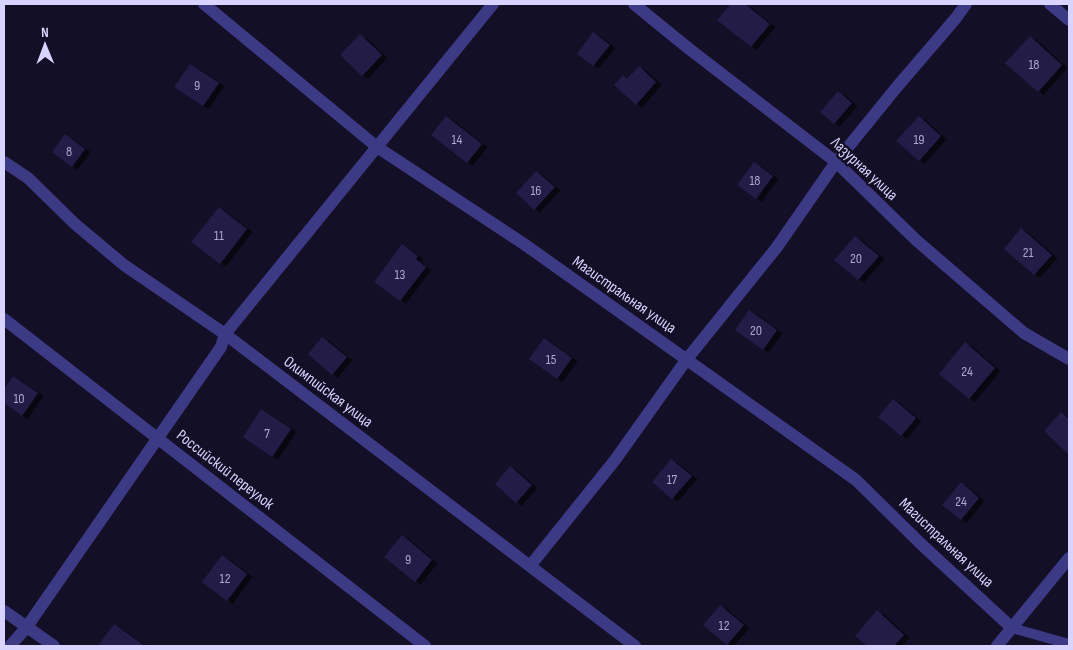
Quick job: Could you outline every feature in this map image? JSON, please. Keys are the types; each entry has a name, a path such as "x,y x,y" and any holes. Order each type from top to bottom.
{"street":[{"name":"Магистральная улица","path":"204,4 377,147 524,244 856,480 1012,628"},
{"path":"10,646 26,628 221,348 224,334 493,4"},
{"name":"Лазурная улица","path":"634,4 836,162 916,240 1024,334 1069,359"},
{"path":"530,566 614,460 688,359 777,247 836,162 966,4"},
{"path":"1050,4 1069,20"},
{"name":"Олимпийская улица","path":"4,162 28,178 75,224 124,265 224,334 635,646"},
{"name":"Российский переулок","path":"4,319 426,646"},
{"path":"997,646 1069,558"},
{"path":"4,610 26,628 54,646"}],"lane":[{"path":"1012,628 1069,644"}],"building":[{"path":"731,4 745,4 770,24 751,47 717,20"},
{"path":"593,32 610,45 593,66 577,54"},
{"path":"360,34 382,55 362,76 340,55"},
{"path":"1030,36 1062,65 1038,92 1005,63"},
{"path":"190,64 219,83 203,106 174,87"},
{"path":"639,66 656,82 636,105 614,85 623,75 627,79"},
{"path":"838,91 852,103 834,124 820,112"},
{"path":"446,116 482,144 467,163 431,135"},
{"path":"919,116 941,136 919,161 896,141"},
{"path":"65,134 85,149 72,167 52,152"},
{"path":"754,162 773,176 756,199 737,185"},
{"path":"536,171 555,187 534,210 516,193"},
{"path":"219,207 247,229 220,264 191,242"},
{"path":"1021,228 1052,255 1034,275 1004,249"},
{"path":"855,236 879,256 858,280 834,260"},
{"path":"402,244 418,256 416,259 426,267 400,301 374,282"},
{"path":"749,310 777,330 763,350 735,330"},
{"path":"322,337 347,357 332,375 308,354"},
{"path":"544,338 572,358 557,379 529,359"},
{"path":"965,342 995,368 969,399 939,374"},
{"path":"13,376 38,393 22,416 4,403 4,389"},
{"path":"893,399 916,418 901,436 878,417"},
{"path":"261,409 291,429 272,457 243,437"},
{"path":"1061,412 1069,419 1069,455 1044,431"},
{"path":"671,459 692,476 672,499 652,482"},
{"path":"510,466 532,485 516,503 495,484"},
{"path":"961,482 979,498 961,520 942,505"},
{"path":"402,535 432,560 415,582 384,557"},
{"path":"222,555 247,574 227,601 202,582"},
{"path":"720,605 744,625 727,645 703,625"},
{"path":"877,610 904,635 894,646 867,646 855,636"},
{"path":"114,624 145,646 102,646 99,644"}]}
